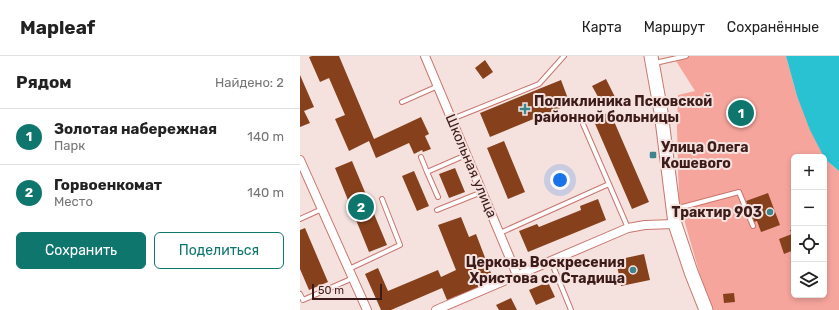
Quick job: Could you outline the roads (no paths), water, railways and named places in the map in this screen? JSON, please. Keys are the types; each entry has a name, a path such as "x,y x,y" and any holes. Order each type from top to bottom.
{"main road":[{"path":"652,59 661,112 672,210 675,224 691,272 706,310"}],"street":[{"name":"Школьная улица","path":"425,56 517,275"},
{"path":"300,160 366,310"},
{"path":"436,310 628,228 645,225 675,224"}],"lane":[{"path":"452,119 539,84 564,56"},
{"path":"652,59 686,56"},
{"path":"402,102 438,86"},
{"path":"583,124 628,228"},
{"path":"427,172 466,155"},
{"path":"421,156 438,197"},
{"path":"499,233 609,184"},
{"path":"437,210 482,192"},
{"path":"672,210 739,192 752,226"},
{"path":"348,269 400,245 382,199"},
{"path":"300,219 322,209"},
{"path":"551,261 571,310"},
{"path":"300,294 302,300 353,278"}],"water":[{"path":"786,56 839,56 839,171 827,161 827,154 822,154 810,130 797,96"}],"place":[{"name":"Поликлиника Псковской районной больницы","path":"525,109"},
{"name":"Золотая набережная","path":"741,113"},
{"name":"Улица Олега Кошевого","path":"653,155"},
{"name":"Горвоенкомат","path":"361,207"},
{"name":"Трактир 903","path":"770,212"},
{"name":"Церковь Воскресения Христова со Стадища","path":"633,270"}]}
